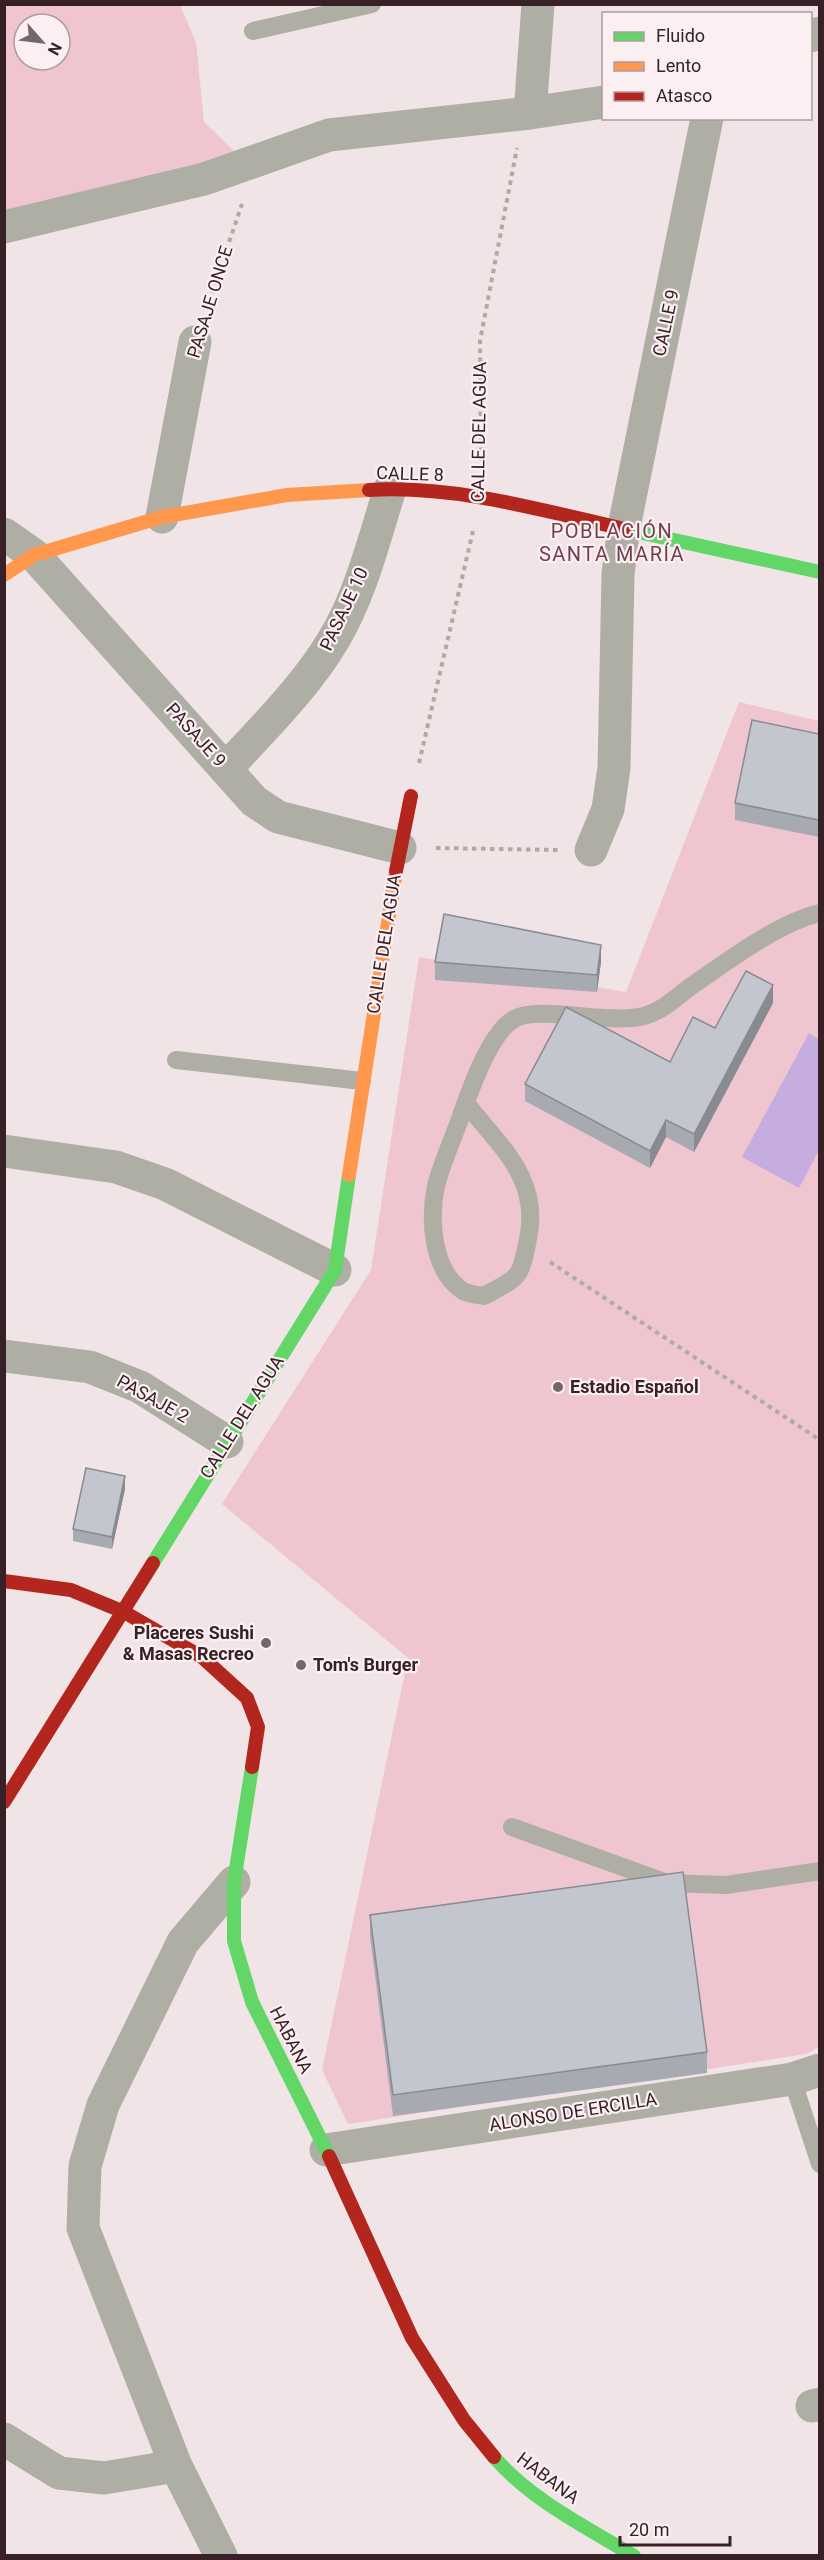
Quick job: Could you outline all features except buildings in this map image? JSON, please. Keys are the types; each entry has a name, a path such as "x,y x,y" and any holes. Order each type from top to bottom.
{"street":[{"path":"530,113 538,4"},
{"path":"4,227 204,179 329,135 530,113 602,102"},
{"name":"CALLE 9","path":"624,527 707,120"},
{"name":"PASAJE ONCE","path":"162,517 195,342"},
{"name":"CALLE 8","path":"4,575 34,555 162,517 287,495 390,489 482,496 819,572"},
{"name":"PASAJE 10","path":"226,769 306,681 335,637 361,578 390,489"},
{"path":"591,850 608,809 614,768 618,574 624,527"},
{"name":"PASAJE 9","path":"4,534 34,555 254,801 278,817 400,848"},
{"name":"CALLE DEL AGUA","path":"4,1802 335,1270 362,1081 400,848 411,796"},
{"path":"4,1151 116,1167 165,1184 335,1270"},
{"name":"PASAJE 2","path":"4,1356 90,1367 140,1387 226,1442"},
{"name":"HABANA","path":"4,1581 71,1590 124,1612 202,1658 247,1698 258,1727 234,1882 234,1941 252,2002 326,2150 412,2338 464,2420 508,2474 567,2516 634,2556"},
{"path":"221,2556 176,2466 83,2228 85,2166 104,2105 183,1942 234,1882"},
{"name":"ALONSO DE ERCILLA","path":"326,2150 806,2075"},
{"path":"4,2439 59,2473 104,2478 176,2466"}],"lane":[{"path":"253,31 372,4"},
{"path":"466,1103 511,1158 530,1197 531,1226 524,1265 515,1279 484,1296 464,1292 448,1278 444,1270 437,1253 433,1217 436,1186 466,1103 483,1059 512,1020 528,1012 599,1019 643,1016 668,1006 688,989 755,944 807,916 819,913"},
{"path":"176,1060 362,1081"},
{"path":"512,1827 667,1882 726,1885 819,1871"},
{"path":"806,2075 819,2164"}],"path":[{"name":"CALLE DEL AGUA","path":"411,796 482,496 480,341 517,149 530,113"},
{"name":"PASAJE ONCE","path":"195,342 257,160"},
{"path":"400,848 591,850"},
{"path":"526,1247 819,1440"}],"shaded area":[{"path":"4,5 180,5 196,42 204,122 242,159 5,213"},
{"name":"Estadio Español","path":"739,702 819,721 819,2047 806,2054 348,2124 322,2070 408,1658 222,1504 371,1270 419,957 626,992"},
{"path":"809,1033 819,1039 819,1150 799,1188 742,1157"}],"traffic: fast":[{"path":"624,529 820,572"},
{"path":"153,1563 335,1270 349,1175"},
{"path":"252,1767 234,1882 234,1941 252,2002 329,2156"},
{"path":"494,2457 542,2500 634,2556"}],"traffic: slow":[{"path":"4,575 34,555 162,517 287,495 369,490"},
{"path":"349,1175 396,871"}],"traffic: jam":[{"path":"369,490 401,489 466,495 498,500 624,529"},
{"path":"396,871 411,796"},
{"path":"4,1802 153,1563"},
{"path":"4,1581 71,1590 124,1612 202,1657 247,1698 258,1727 252,1767"},
{"path":"329,2156 412,2338 464,2420 494,2457"}],"place":[{"name":"Estadio Español","path":"558,1387"},
{"name":"Placeres Sushi & Masas Recreo","path":"266,1643"},
{"name":"Tom's Burger","path":"301,1665"}],"district":[{"name":"POBLACIÓN SANTA MARÍA","path":"612,542"}]}
